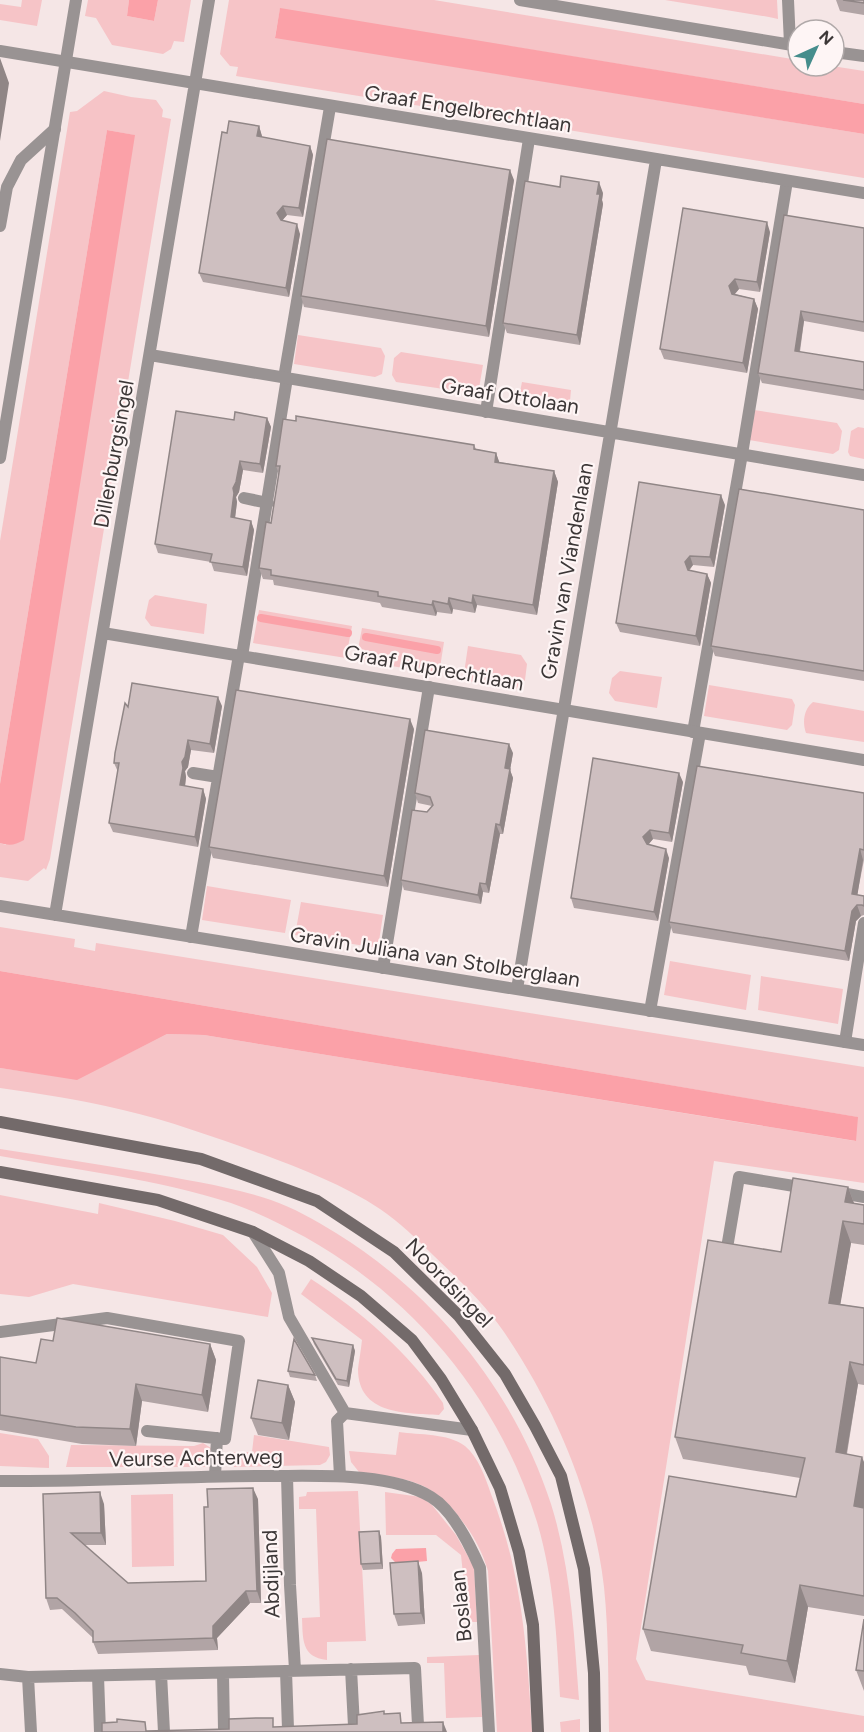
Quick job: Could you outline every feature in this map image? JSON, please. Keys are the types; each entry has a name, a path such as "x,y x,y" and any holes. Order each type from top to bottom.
{"main road":[{"name":"Noordsingel","path":"0,1122 201,1158 317,1202 394,1252 459,1316 505,1374 561,1476 584,1569 594,1673 595,1732"},
{"path":"0,1172 158,1200 253,1232 309,1261 361,1296 411,1340 441,1379 472,1430 500,1488 519,1552 533,1625 538,1732"}],"street":[{"path":"0,458 4,419 76,0"},
{"name":"Dillenburgsingel","path":"55,915 197,83 209,0"},
{"path":"520,0 786,44"},
{"path":"788,0 790,18"},
{"name":"Graaf Engelbrechtlaan","path":"0,51 864,193"},
{"path":"846,54 864,57"},
{"path":"191,937 268,503 304,226 330,107"},
{"path":"0,226 7,187 21,160 55,129"},
{"path":"486,412 529,139"},
{"name":"Gravin van Viandenlaan","path":"517,989 656,160"},
{"path":"650,1011 679,852 742,454 763,301 787,181"},
{"name":"Graaf Ottolaan","path":"150,355 864,475"},
{"path":"244,498 268,503"},
{"path":"704,574 721,576"},
{"name":"Graaf Ruprechtlaan","path":"103,633 864,760"},
{"path":"383,968 414,810 429,687"},
{"path":"193,773 218,777"},
{"path":"663,849 679,852"},
{"name":"Gravin Juliana van Stolberglaan","path":"0,906 864,1045"},
{"path":"845,1042 864,923"},
{"path":"728,1242 739,1177 864,1197"},
{"path":"253,1232 279,1272 289,1317 345,1413"},
{"path":"0,1332 107,1318 239,1341 225,1439 147,1431"},
{"path":"345,1413 472,1430"},
{"path":"340,1476 337,1421 345,1413"},
{"path":"215,1476 217,1438"},
{"name":"Veurse Achterweg","path":"0,1481 215,1476 340,1476 392,1484"},
{"name":"Abdijland","path":"287,1476 291,1671 288,1729"},
{"name":"Boslaan","path":"392,1484 414,1489 433,1498 458,1526 470,1545 480,1568 489,1732"},
{"path":"0,1674 28,1677 98,1676 415,1668 418,1725"},
{"path":"351,1670 354,1726"},
{"path":"161,1674 164,1732"},
{"path":"223,1674 224,1731"},
{"path":"98,1676 100,1732"},
{"path":"28,1677 31,1732"}],"shaded area":[{"path":"22,0 42,0 37,26 0,20 0,4 21,7"},
{"path":"88,0 129,0 127,16 154,21 158,0 191,0 184,42 174,41 171,49 163,54 112,45 96,18 85,16"},
{"path":"129,0 158,0 154,21 127,16"},
{"path":"229,0 434,0 786,58 786,78 846,78 846,68 864,71 864,104 280,9 275,37 864,134 864,178 236,76 238,67 230,66 220,54"},
{"path":"665,0 777,0 778,19 769,17"},
{"path":"280,8 864,104 864,134 275,38"},
{"path":"104,91 156,100 163,110 162,117 171,119 50,859 46,870 44,868 28,881 0,877 0,843 6,845 134,135 107,130 0,784 0,541 70,112 77,111"},
{"path":"107,130 135,135 24,840 15,844 0,843 0,784"},
{"path":"298,335 381,348 385,356 382,374 375,377 294,364"},
{"path":"401,352 483,365 478,394 396,382 392,375 394,358"},
{"path":"522,382 571,390 570,401 520,392"},
{"path":"754,410 837,423 842,431 839,450 833,454 749,440"},
{"path":"858,427 864,428 864,459 850,456 848,452 851,431"},
{"path":"155,595 207,604 204,634 151,626 145,618 149,600"},
{"path":"259,610 352,626 346,658 253,643"},
{"path":"362,628 444,642 439,674 356,660"},
{"path":"468,646 521,655 527,664 525,680 516,689 463,680"},
{"path":"620,671 662,677 657,708 615,701 609,693 612,678"},
{"path":"709,685 792,699 795,705 792,725 787,730 704,716"},
{"path":"813,702 864,711 864,742 806,733 805,716"},
{"path":"207,886 291,900 285,933 202,920"},
{"path":"301,902 383,915 378,948 295,935"},
{"path":"0,927 75,939 74,947 95,951 96,943 864,1067 864,1183 714,1161 636,1659 646,1680 864,1716 864,1732 609,1732 608,1641 604,1587 599,1553 581,1486 555,1421 539,1390 504,1332 479,1301 401,1225 366,1200 337,1185 262,1154 158,1119 93,1103 0,1088 0,1068 77,1079 167,1034 204,1035 855,1141 857,1117 0,971"},
{"path":"670,961 751,975 746,1010 664,995"},
{"path":"0,971 858,1117 856,1141 204,1035 167,1034 77,1080 0,1068"},
{"path":"761,976 843,989 838,1024 758,1010"},
{"path":"0,1149 191,1181 271,1200 336,1233 406,1285 467,1349 493,1385 516,1423 535,1463 551,1504 563,1552 571,1601 579,1700 560,1697 551,1587 543,1543 521,1477 476,1395 448,1357 417,1322 383,1291 345,1262 305,1237 250,1210 174,1188 0,1156"},
{"path":"0,1195 98,1214 99,1203 223,1235 257,1267 272,1293 268,1317 73,1284 29,1297 0,1294"},
{"path":"311,1279 348,1305 400,1350 443,1403 444,1409 439,1415 386,1409 366,1395 360,1384 358,1369 362,1340 301,1294"},
{"path":"399,1432 442,1437 458,1442 470,1451 481,1468 501,1523 516,1582 525,1641 532,1732 497,1732 488,1571 470,1531 455,1511 432,1491 408,1480 359,1472 351,1462 349,1451 396,1455"},
{"path":"0,1433 38,1439 49,1456 49,1468 0,1466"},
{"path":"254,1435 329,1447 330,1455 326,1462 320,1465 234,1467 231,1452 252,1452"},
{"path":"203,1443 211,1448 209,1467 66,1467 71,1445 194,1446"},
{"path":"358,1491 366,1641 327,1642 327,1660 312,1655 303,1640 302,1618 320,1617 316,1509 299,1509 299,1497 306,1496 307,1492"},
{"path":"385,1492 421,1497 432,1505 456,1535 474,1567 477,1622 468,1622 461,1555 436,1535 386,1535"},
{"path":"173,1494 174,1566 132,1567 131,1495"},
{"path":"426,1548 427,1561 397,1564 391,1558 396,1549"},
{"path":"479,1655 482,1717 446,1718 444,1663 427,1663 427,1657"},
{"path":"580,1719 580,1732 561,1732 560,1722"}],"building":[{"path":"843,0 864,0 864,3"},
{"path":"229,121 259,126 257,136 310,146 299,208 283,206 277,213 281,220 297,224 286,288 199,273 222,132 227,133"},
{"path":"327,139 510,170 486,326 301,296"},
{"path":"561,176 599,182 597,194 600,194 577,335 503,323 525,181 560,187"},
{"path":"683,208 767,222 757,282 735,279 729,286 732,294 754,299 743,363 660,349"},
{"path":"784,215 864,228 864,322 801,311 795,351 864,362 864,390 758,373"},
{"path":"176,411 234,420 235,412 267,418 260,464 240,461 233,488 231,517 251,521 243,567 210,562 212,554 155,544"},
{"path":"296,416 474,445 474,449 496,453 495,462 554,471 533,605 473,595 472,603 449,598 448,604 433,601 432,605 378,596 378,592 271,575 271,570 259,568 266,522 271,523 280,466 276,466 283,419 296,421"},
{"path":"639,482 721,495 710,557 690,556 685,562 688,570 707,574 696,636 616,623"},
{"path":"739,489 864,510 864,671 711,646"},
{"path":"132,683 218,697 210,744 188,740 182,762 180,785 203,789 195,837 109,823 119,763 114,763 115,753 125,703 128,707"},
{"path":"236,690 410,719 384,876 209,847"},
{"path":"425,730 509,744 505,768 510,769 500,825 496,824 486,884 480,883 478,895 401,880 412,810 427,812 433,805 430,797 415,793"},
{"path":"593,758 679,773 669,833 650,830 643,837 647,844 666,849 654,912 571,898"},
{"path":"697,766 864,793 864,850 860,849 852,894 864,896 864,906 857,905 852,911 845,951 669,922"},
{"path":"793,1178 848,1187 845,1202 864,1205 864,1224 843,1221 829,1303 864,1308 864,1365 850,1362 836,1452 862,1457 854,1506 864,1508 864,1596 800,1585 787,1661 741,1653 743,1645 643,1629 669,1476 796,1497 805,1458 675,1437 708,1240 781,1252"},
{"path":"57,1318 210,1344 202,1395 136,1384 130,1429 76,1427 0,1415 0,1357 36,1363 41,1339 53,1341"},
{"path":"312,1338 353,1345 347,1381 336,1379"},
{"path":"294,1339 315,1375 288,1371"},
{"path":"258,1380 288,1385 282,1423 251,1418"},
{"path":"253,1488 257,1591 246,1591 213,1626 213,1638 93,1642 93,1631 75,1613 57,1598 46,1598 43,1494 100,1492 101,1533 71,1533 128,1583 206,1581 204,1507 208,1507 207,1489"},
{"path":"379,1531 381,1563 361,1564 359,1532"},
{"path":"418,1561 421,1613 394,1614 390,1563"},
{"path":"864,1619 864,1671 856,1670"},
{"path":"384,1711 384,1714 400,1713 401,1723 443,1722 443,1732 102,1732 102,1723 117,1722 117,1719 145,1722 146,1731 229,1729 229,1719 273,1718 273,1727 357,1724 357,1715"}],"waterway":[{"path":"261,618 348,633"},
{"path":"366,637 437,650"}]}
